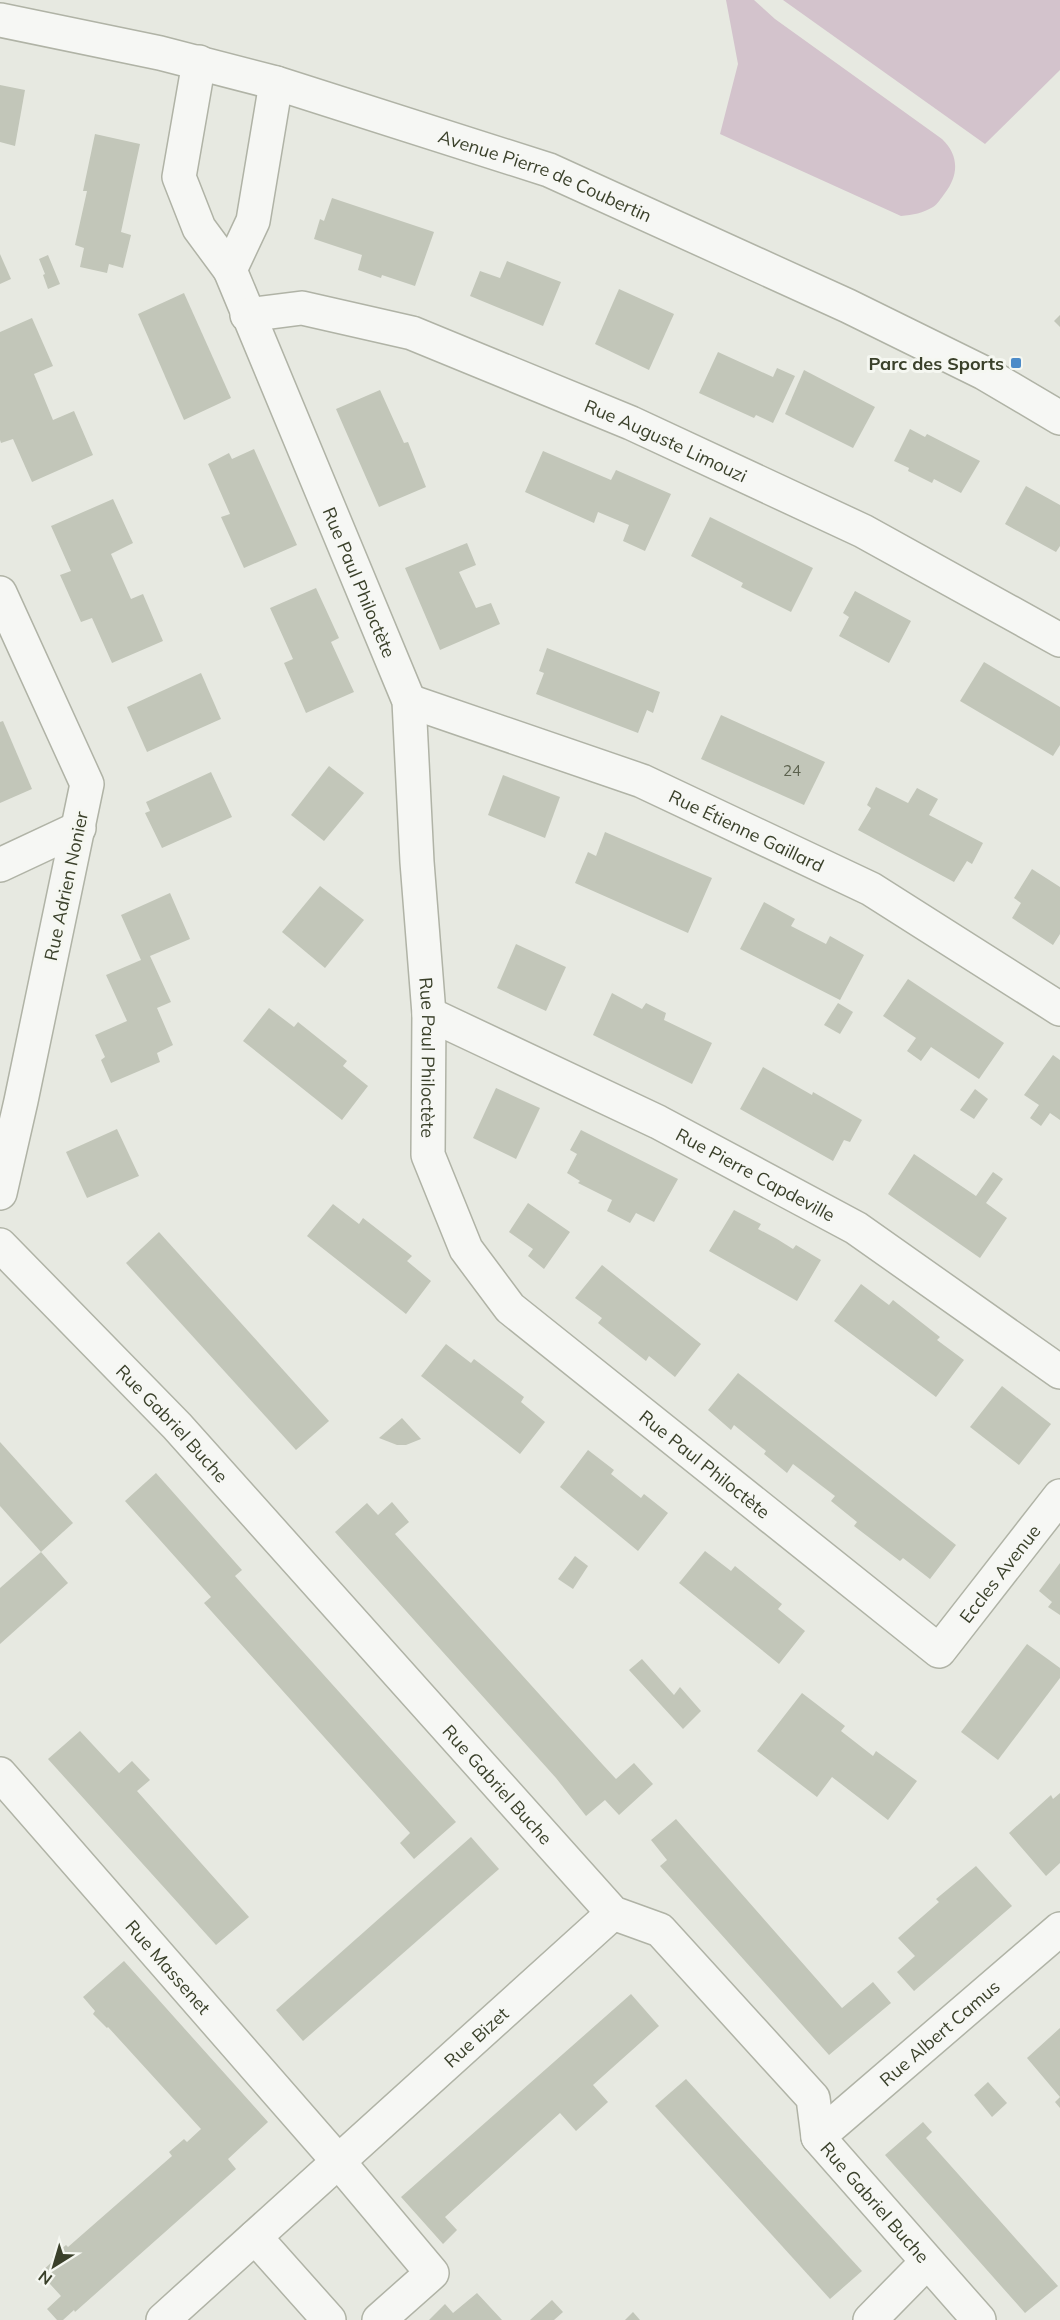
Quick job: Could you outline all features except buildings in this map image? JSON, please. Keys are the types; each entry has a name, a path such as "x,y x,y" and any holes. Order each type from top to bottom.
{"street":[{"name":"Avenue Pierre de Coubertin","path":"0,20 102,40 276,82 549,170 848,306 984,373 1060,418"},
{"name":"Rue Paul Philoctète","path":"199,62 179,177 199,228 230,270 409,701 417,862 429,1014 428,1155 466,1249 510,1308 939,1651"},
{"path":"230,270 253,221 276,82"},
{"name":"Rue Auguste Limouzi","path":"248,315 302,308 412,333 631,423 864,531 1060,640"},
{"name":"Rue Adrien Nonier","path":"0,593 87,783 79,828 11,1106 0,1193"},
{"name":"Rue Étienne Gaillard","path":"409,701 642,781 673,795 871,889 1060,1009"},
{"path":"0,865 79,828"},
{"name":"Rue Pierre Capdeville","path":"429,1014 658,1122 856,1228 1060,1372"},
{"name":"Rue Gabriel Buche","path":"0,1245 177,1426 613,1913 660,1930 813,2098 818,2137 979,2320"},
{"name":"Eccles Avenue","path":"939,1651 1060,1496"},
{"name":"Rue Massenet","path":"0,1774 338,2161"},
{"name":"Rue Bizet","path":"163,2320 613,1913"},
{"name":"Rue Albert Camus","path":"818,2137 1054,1945"},
{"path":"338,2161 432,2273 379,2320"},
{"path":"255,2238 329,2320"},
{"path":"870,2320 927,2262"}],"shaded area":[{"path":"726,0 754,0 775,19 942,139 952,152 955,172 950,186 936,204 922,212 901,216 720,134 738,64"},
{"path":"783,0 1060,0 1060,70 985,144"}],"place":[{"name":"Parc des Sports","path":"1016,363"}]}
